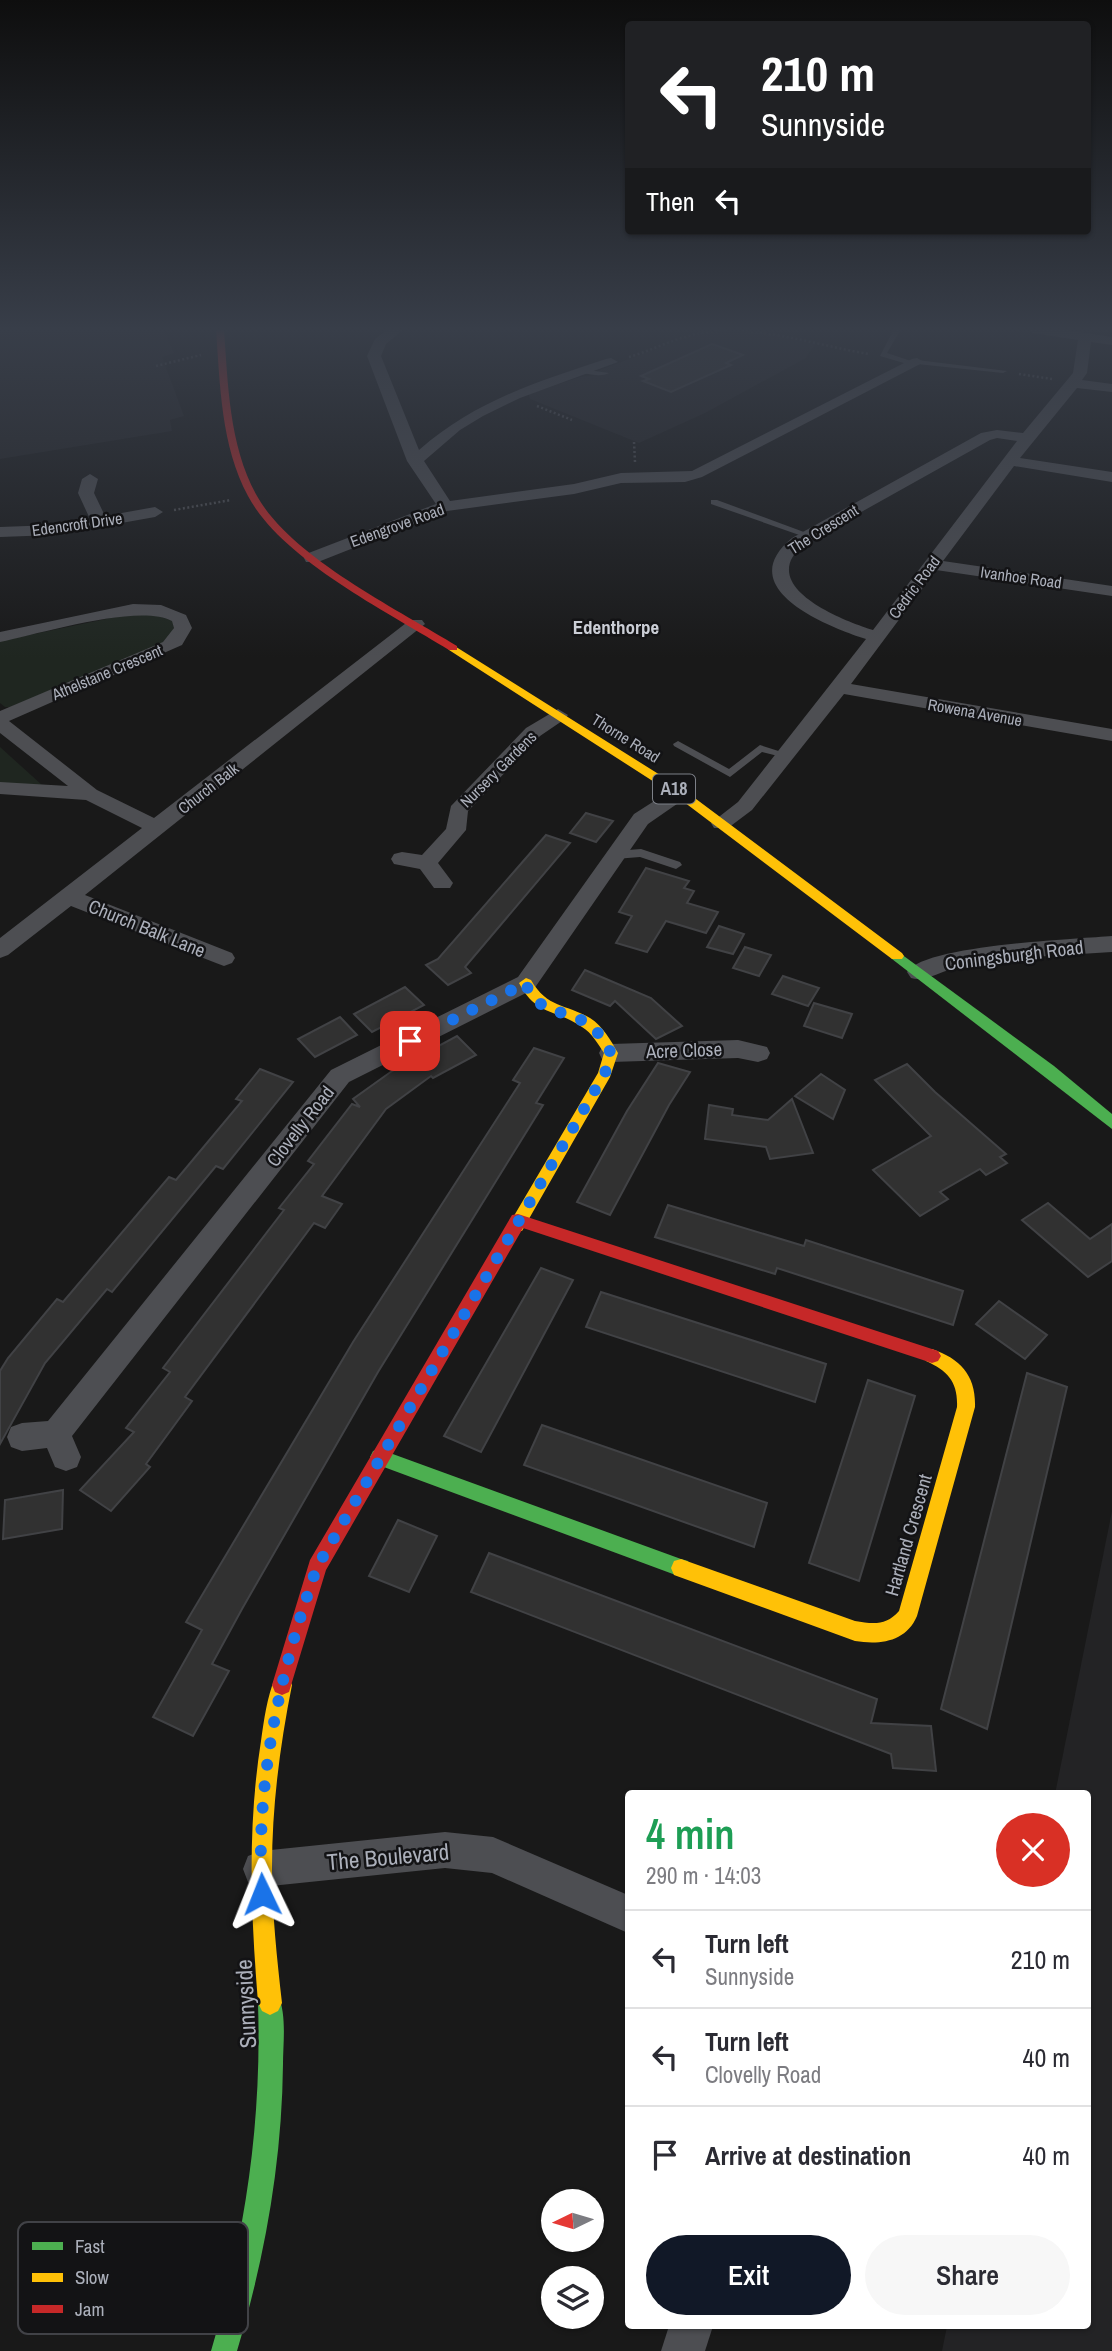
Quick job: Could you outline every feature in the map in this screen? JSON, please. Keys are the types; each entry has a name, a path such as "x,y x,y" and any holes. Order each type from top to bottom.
{"main road":[{"name":"Thorne Road","path":"232,439 253,497 280,533 312,558 680,793 1049,1070 1112,1123"},
{"path":"526,983 529,995 541,1005 586,1023 600,1035 611,1053"},
{"name":"Sunnyside","path":"248,2270 260,2202 268,2132 272,2049 261,1869 265,1790 275,1711 289,1651 317,1567 605,1073 611,1053"},
{"name":"Hartland Crescent","path":"379,1457 846,1629 879,1634 901,1625 907,1616 964,1418 968,1390 965,1377 944,1360 518,1220"},
{"name":"Sunnyside","path":"224,2351 230,2334"}],"street":[{"path":"405,439 415,461 446,506"},
{"path":"415,461 442,439"},
{"name":"Edengrove Road","path":"312,558 446,506 574,489 621,478 685,477 697,474 766,439"},
{"name":"The Crescent","path":"877,637 816,613 782,580 779,569 782,555 789,546 981,439"},
{"name":"Cedric Road","path":"721,823 745,806 786,755 1026,439"},
{"path":"406,442 438,442"},
{"path":"1010,461 1112,477"},
{"path":"90,477 86,493 99,521"},
{"name":"Edencroft Drive","path":"0,532 54,530 155,512"},
{"name":"Ivanhoe Road","path":"931,564 1112,591"},
{"name":"Athelstane Crescent","path":"0,637 143,608 176,616 183,628 176,641 169,646 0,718"},
{"name":"Church Balk","path":"5,939 70,897 416,624"},
{"name":"Rowena Avenue","path":"839,688 1112,734"},
{"name":"Nursery Gardens","path":"427,863 456,830 458,810 533,732 558,715"},
{"path":"0,724 90,794 157,828"},
{"path":"0,788 90,794"},
{"name":"Clovelly Road","path":"22,1437 61,1445 340,1076 526,983 641,819 680,793"},
{"path":"402,859 427,863 442,883"},
{"name":"Church Balk Lane","path":"70,897 224,958"},
{"name":"Coningsburgh Road","path":"919,972 929,966 977,957 1112,944"},
{"name":"Acre Close","path":"611,1053 738,1049 758,1052"},
{"name":"The Boulevard","path":"261,1869 445,1850 493,1855 625,1913"},
{"path":"683,2351 690,2329"}],"lane":[{"path":"714,502 808,535"},
{"path":"678,744 730,774 760,748 786,755"},
{"path":"615,855 641,853 676,865"}],"path":[{"path":"155,512 253,497"}],"shaded area":[{"path":"0,439 125,439 0,459"},
{"path":"628,439 648,439 639,443"},
{"path":"135,613 150,613 173,621 175,625 168,642 10,707 0,703 0,641"},
{"path":"0,747 42,785 0,783"},
{"path":"1112,1511 1112,2351 942,2351 946,2329 1091,2329 1091,1790 1056,1790"}],"building":[{"path":"586,813 613,821 596,842 570,833"},
{"path":"546,835 570,843 465,967 471,973 448,985 426,965 438,959"},
{"path":"646,868 689,881 684,888 694,891 687,903 718,912 706,933 666,921 647,952 616,943 632,916 619,912"},
{"path":"719,926 744,934 733,954 707,947"},
{"path":"745,947 771,955 759,976 733,968"},
{"path":"585,970 651,998 682,1026 656,1039 615,1001 610,1006 572,990"},
{"path":"783,976 819,988 808,1006 772,994"},
{"path":"405,987 424,1005 372,1032 354,1014"},
{"path":"814,1003 852,1014 842,1038 804,1026"},
{"path":"340,1017 357,1035 315,1057 298,1039"},
{"path":"457,1036 476,1055 433,1078 431,1076 386,1109 322,1196 342,1204 325,1228 314,1223 185,1397 192,1401 146,1464 150,1467 111,1511 80,1490 134,1432 126,1428 170,1372 163,1368 284,1210 279,1208 314,1164 308,1161 352,1104 360,1107 353,1099 392,1071"},
{"path":"534,1048 564,1058 536,1103 543,1105 378,1372 242,1609 212,1664 229,1671 193,1736 153,1717 202,1630 186,1622 353,1342 520,1083 513,1080"},
{"path":"658,1063 690,1072 669,1105 610,1215 577,1202 627,1111"},
{"path":"907,1064 1006,1154 1000,1157 1007,1163 986,1175 980,1169 940,1192 948,1199 920,1216 873,1170 931,1136 875,1080"},
{"path":"260,1069 293,1082 223,1169 216,1166 112,1292 107,1289 45,1363 0,1444 0,1371 8,1358 57,1299 63,1302 169,1177 176,1180 242,1101 236,1099"},
{"path":"821,1074 845,1090 833,1119 795,1096"},
{"path":"792,1099 813,1153 770,1159 766,1147 705,1139 709,1105 733,1109 732,1115 768,1120"},
{"path":"1048,1203 1090,1239 1112,1224 1112,1261 1088,1277 1022,1220"},
{"path":"668,1205 804,1246 806,1240 963,1291 953,1325 777,1268 775,1274 655,1237"},
{"path":"541,1268 573,1280 481,1452 444,1436"},
{"path":"601,1292 826,1364 815,1402 586,1327"},
{"path":"999,1301 1047,1335 1025,1359 976,1324"},
{"path":"1027,1373 1067,1387 987,1729 941,1709"},
{"path":"868,1380 915,1396 859,1581 809,1563"},
{"path":"542,1425 767,1503 754,1547 524,1465"},
{"path":"63,1490 62,1529 3,1539 5,1500"},
{"path":"398,1520 437,1536 409,1592 369,1576"},
{"path":"489,1553 877,1699 871,1723 931,1726 936,1771 893,1768 891,1754 471,1592"}],"traffic: fast":[{"path":"897,956 1049,1070 1112,1123"},
{"path":"379,1457 681,1568"},
{"path":"248,2261 268,2135 272,2047 270,2003"},
{"path":"224,2351 229,2334"}],"traffic: slow":[{"path":"453,648 680,793 897,956"},
{"path":"516,1226 605,1073 611,1053 590,1025 544,1004 526,983"},
{"path":"681,1568 855,1631 872,1634 888,1632 901,1623 907,1616 966,1407 965,1388 958,1373 932,1356"},
{"path":"270,2003 262,1902 261,1845 273,1730 282,1685"}],"traffic: jam":[{"path":"233,439 253,497 268,518 289,539 343,580 453,648"},
{"path":"518,1220 932,1356"},
{"path":"282,1685 317,1567 516,1226"}],"district":[{"name":"Edenthorpe","path":"616,627"}],"route":[{"path":"262,1894 265,1790 275,1711 289,1651 317,1567 605,1073 611,1053 600,1035 586,1023 541,1005 529,995 526,983 410,1041"}]}
